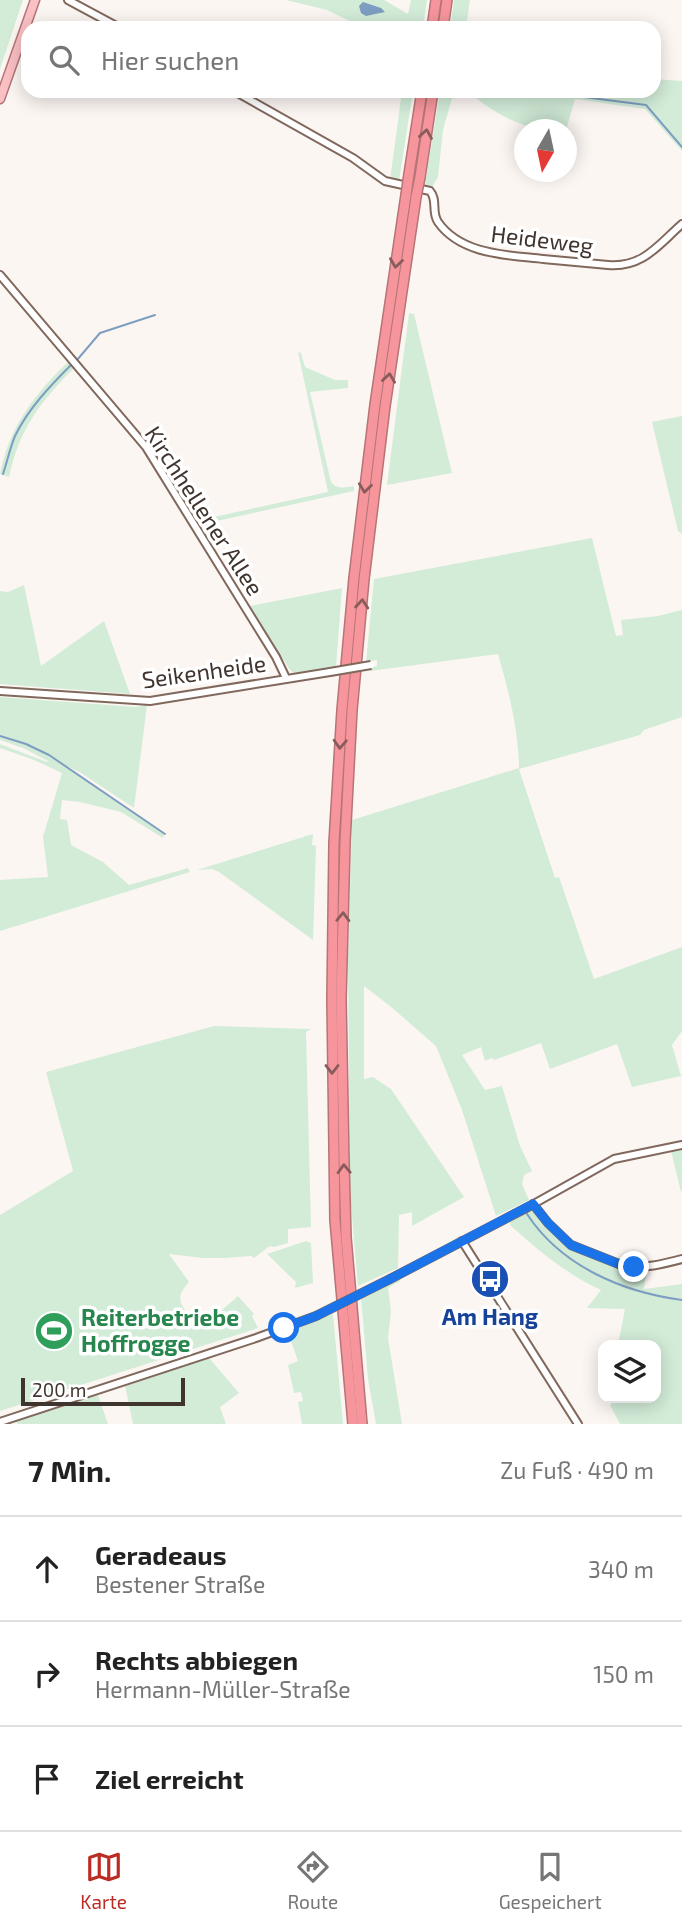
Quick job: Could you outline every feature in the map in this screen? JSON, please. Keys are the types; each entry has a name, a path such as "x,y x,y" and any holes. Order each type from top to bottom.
{"highway":[{"path":"433,21 436,0"},
{"path":"444,21 447,0"},
{"path":"353,1424 335,1220 332,999 334,843 354,578 375,405 421,98"},
{"path":"365,1424 360,1366 355,1356 346,1237 341,986 346,816 364,579 385,406 432,98"}],"main road":[{"path":"28,21 35,0"},
{"path":"0,99 21,40"}],"street":[{"path":"68,0 107,21"},
{"name":"Heideweg","path":"246,98 353,158 385,181 430,191 435,198 435,216 439,223 464,243 489,253 628,265 643,258 682,224"},
{"name":"Kirchhellener Allee","path":"0,275 146,447 276,657 286,678"},
{"name":"Seikenheide","path":"0,691 150,701 371,665"},
{"path":"0,1422 316,1316 614,1159 682,1145"},
{"path":"531,1205 571,1245 613,1262 634,1267 659,1265 682,1259"},
{"path":"462,1241 578,1424"}],"green space":[{"path":"0,0 23,0 0,69"},
{"path":"286,0 384,0 408,14 411,0 427,0 424,21 350,21 327,10"},
{"path":"454,0 470,0 467,21 451,21"},
{"path":"661,80 682,81 682,151 645,109 575,99 569,119 514,121 477,98 661,98"},
{"path":"401,98 412,98 399,181 390,180"},
{"path":"439,98 452,98 443,130 438,177 432,187 425,185"},
{"path":"409,313 414,314 452,473 387,485"},
{"path":"298,352 301,353 305,367 335,380 348,380 348,388 310,392 331,482 338,487 354,486 354,491 203,524 201,528 195,518 200,520 328,492"},
{"path":"69,361 75,367 42,404 25,430 9,477 0,474 10,440 25,412"},
{"path":"682,416 682,534 678,531 652,422"},
{"path":"592,538 616,636 623,635 621,620 682,610 682,717 644,730 640,735 519,769 555,878 559,877 594,979 682,947 682,1031 672,1045 681,1076 632,1087 617,1044 550,1069 541,1043 494,1060 492,1058 485,1061 481,1047 462,1055 485,1090 502,1086 520,1146 532,1171 524,1175 522,1184 529,1200 496,1216 462,1110 436,1046 364,986 364,1079 373,1077 391,1089 464,1197 412,1226 412,1212 399,1215 398,1268 358,1286 350,1193 348,962 352,820 519,768 512,710 498,654 370,671 370,668 377,666 377,660 366,662 374,579"},
{"path":"24,585 41,666 104,621 130,694 0,684 0,591 8,592"},
{"path":"342,588 336,667 295,674 250,606"},
{"path":"0,697 136,707 147,705 134,808 81,773 55,760 164,834 163,838 121,812 80,802 62,800 60,819 67,820 71,845 103,862 129,885 188,868 190,872 0,931 0,880 48,877 43,837 62,773 0,748 0,744 48,761 0,740"},
{"path":"313,834 312,845 316,846 313,940 219,872 212,869 197,870"},
{"path":"214,1026 311,1029 306,1032 311,1227 288,1229 288,1243 270,1246 254,1258 203,1258 169,1254 189,1282 180,1299 197,1323 206,1324 238,1296 254,1314 252,1316 258,1328 0,1411 0,1215 73,1171 46,1072"},
{"path":"682,1148 681,1192 671,1151 646,1155"},
{"path":"532,1210 559,1239 576,1251 617,1266 647,1269 644,1289 682,1284 682,1299 649,1294 682,1301 682,1424 620,1424 610,1405 612,1403 661,1403 661,1340 619,1340 625,1309 587,1308 601,1290 564,1269 510,1225 510,1222"},
{"path":"306,1241 311,1243 313,1283 295,1288 296,1282 267,1254"},
{"path":"399,1278 400,1281 388,1288 391,1311 388,1338 402,1424 376,1424 368,1379 361,1298"},
{"path":"333,1314 343,1424 302,1424 298,1402 303,1401 301,1392 294,1393 288,1365 298,1361 288,1332"},
{"path":"209,1358 239,1393 220,1407 226,1424 133,1424 125,1386"},
{"path":"98,1395 108,1424 16,1422"}],"water":[{"path":"363,2 385,12 366,16 361,13 359,6"}],"waterway":[{"path":"592,98 646,105 682,147"},
{"path":"77,360 100,333 155,315"},
{"path":"3,474 13,441 26,416 71,365"},
{"path":"0,736 49,755 165,834"},
{"path":"527,1214 557,1248 595,1274 637,1290 682,1300"}],"place":[{"name":"Am Hang","path":"490,1279"},
{"name":"Reiterbetriebe Hoffrogge","path":"54,1331"}],"route":[{"path":"284,1328 316,1316 533,1204 571,1245 589,1254 634,1267"}]}
